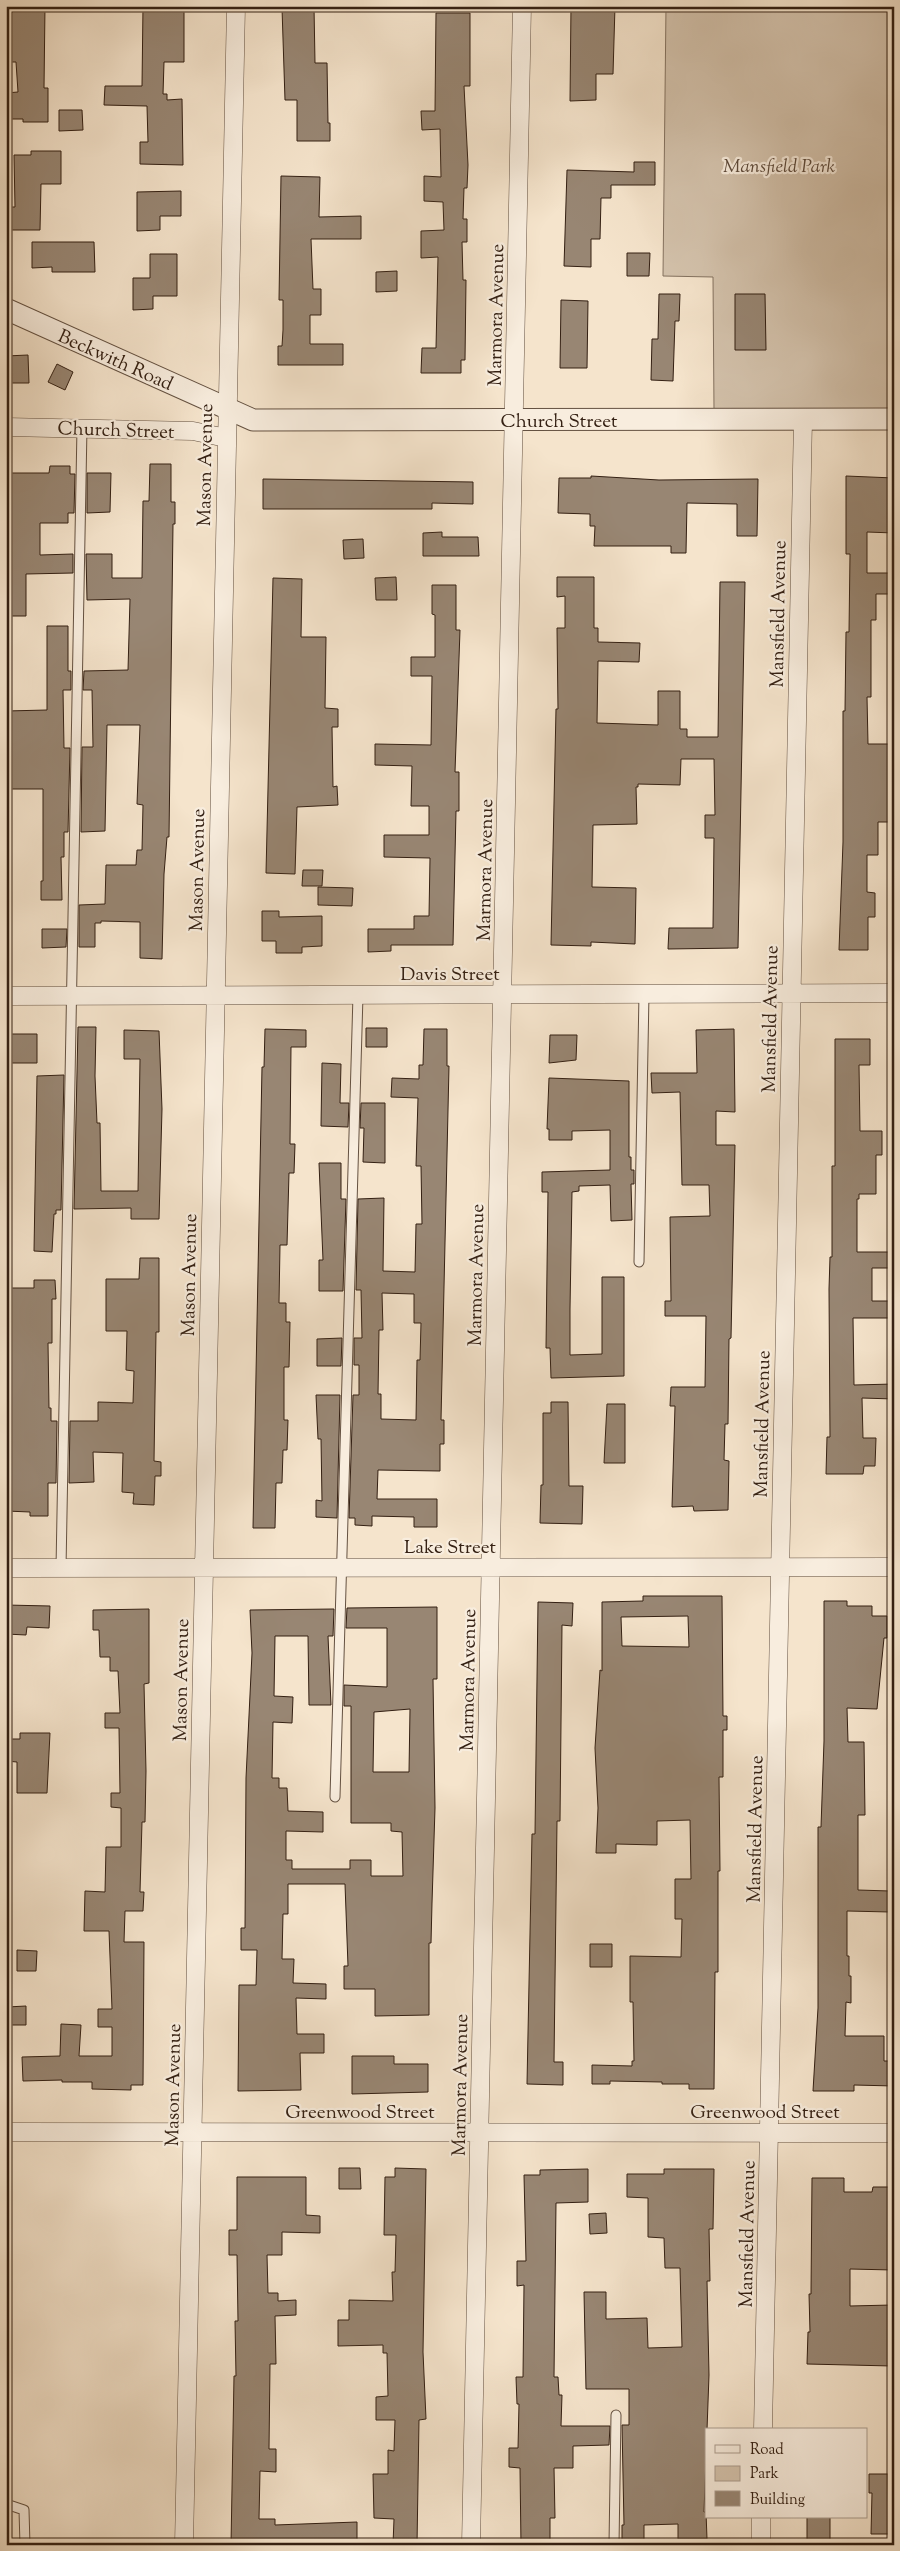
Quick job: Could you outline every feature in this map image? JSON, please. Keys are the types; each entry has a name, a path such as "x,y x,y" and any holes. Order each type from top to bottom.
{"street":[{"name":"Mason Avenue","path":"184,2545 226,408 236,6"},
{"name":"Marmora Avenue","path":"471,2545 522,6"},
{"name":"Beckwith Road","path":"6,310 226,408"},
{"name":"Church Street","path":"226,408 253,420 894,419"},
{"name":"Mansfield Avenue","path":"763,2428 802,419"},
{"name":"Church Street","path":"6,426 193,431 226,438"},
{"name":"Davis Street","path":"6,996 894,993"},
{"name":"Lake Street","path":"6,1568 894,1567"},
{"name":"Greenwood Street","path":"6,2132 894,2132"},
{"path":"761,2518 761,2545"}],"lane":[{"path":"61,1568 82,427"},
{"path":"638,1262 644,994"},
{"path":"335,1797 358,995"},
{"path":"614,2545 616,2415"},
{"path":"6,2504 24,2510 25,2545"}],"green space":[{"name":"Mansfield Park","path":"666,6 894,6 894,410 714,411 713,277 663,276"}],"building":[{"path":"45,6 44,88 48,88 48,122 23,122 23,119 6,119 6,93 18,92 16,62 6,62 6,7"},
{"path":"143,6 184,6 184,62 164,62 163,94 167,94 167,100 182,99 183,165 140,164 140,142 148,142 147,106 104,105 105,86 142,86"},
{"path":"571,6 615,6 613,74 596,74 596,100 570,101"},
{"path":"314,7 315,63 327,63 330,141 297,141 297,100 285,100 282,8"},
{"path":"436,13 470,13 470,86 464,86 468,165 467,188 464,188 463,219 467,219 467,242 462,242 463,280 466,280 465,360 461,360 461,373 421,373 422,348 436,348 438,257 421,258 421,231 444,230 443,202 424,201 424,176 441,177 440,129 422,130 421,111 435,111"},
{"path":"59,110 82,110 83,130 59,131"},
{"path":"31,151 61,151 61,184 41,184 40,230 6,230 6,207 15,207 14,155 31,155"},
{"path":"634,162 655,162 655,185 611,185 611,198 601,198 600,239 591,239 591,267 564,266 567,170 634,172"},
{"path":"281,176 320,177 319,217 361,216 361,239 311,239 313,289 321,289 321,315 310,315 310,344 343,344 343,365 278,365 278,346 282,346 283,330 283,300 279,300"},
{"path":"181,191 181,216 160,216 160,230 137,231 137,192"},
{"path":"32,242 94,242 95,272 52,272 52,267 32,268"},
{"path":"627,253 650,253 649,276 627,276"},
{"path":"150,254 177,254 177,296 153,296 153,309 133,310 133,278 150,278"},
{"path":"397,271 397,291 376,292 376,272"},
{"path":"659,294 680,294 679,321 675,321 673,381 651,380 652,339 658,339"},
{"path":"735,294 765,294 766,350 735,350"},
{"path":"561,300 588,301 587,368 560,368"},
{"path":"28,355 29,383 8,383 6,356"},
{"path":"57,364 73,372 65,390 48,382"},
{"path":"150,464 171,464 171,502 175,502 175,524 173,524 169,837 167,837 164,874 162,959 140,958 140,922 101,921 101,923 95,923 95,947 79,947 79,905 105,904 106,865 136,865 137,850 142,850 143,805 137,804 140,725 107,725 105,831 81,832 82,747 93,747 92,690 83,690 84,671 128,670 130,599 87,600 86,554 112,554 112,578 142,578 143,501 149,501"},
{"path":"50,466 70,466 70,474 75,474 74,513 68,513 68,523 40,523 40,555 73,554 73,573 26,574 26,616 6,616 6,473 49,473"},
{"path":"87,473 111,473 110,512 87,513"},
{"path":"591,476 659,480 758,479 757,536 737,536 737,504 687,503 686,553 671,553 671,546 594,546 595,526 590,526 590,514 558,513 559,478 591,478"},
{"path":"846,476 894,478 894,533 867,532 867,573 894,573 894,594 876,594 876,620 871,620 871,697 867,697 868,744 894,744 894,762 889,763 889,822 878,822 878,855 867,855 867,892 875,893 875,917 868,917 868,950 839,950 843,842 843,711 845,711 846,632 849,632 850,554 846,554"},
{"path":"263,479 473,482 473,504 432,503 432,509 263,509"},
{"path":"442,532 442,537 478,537 479,556 423,556 423,533"},
{"path":"363,539 364,558 344,559 343,540"},
{"path":"396,577 397,600 376,600 375,578"},
{"path":"557,577 594,577 594,628 598,628 598,642 640,643 639,662 598,661 597,723 658,725 658,691 680,691 680,729 687,729 687,737 718,737 720,582 745,582 738,948 668,949 669,928 713,928 714,838 705,838 705,815 715,815 714,759 681,759 680,785 638,784 638,787 636,787 637,824 593,825 592,887 636,888 635,944 591,942 591,946 551,945 556,709 558,709 557,628 565,628 565,596 557,597"},
{"path":"273,578 302,579 301,637 326,637 325,708 338,709 338,727 332,727 333,787 337,786 338,805 297,807 295,874 266,873"},
{"path":"432,585 456,585 456,630 460,630 455,772 459,772 459,811 456,811 453,945 391,945 391,951 368,952 368,929 414,929 414,916 429,916 430,858 384,857 384,835 429,835 429,806 411,806 412,766 375,765 375,744 431,745 432,676 411,676 411,657 435,657 435,615 432,614"},
{"path":"47,626 68,626 68,671 71,671 71,690 63,690 64,748 70,748 68,832 64,832 64,857 61,857 62,900 41,900 41,881 43,881 43,789 6,789 6,711 47,710"},
{"path":"303,870 323,870 322,886 302,886"},
{"path":"318,887 353,888 352,906 318,905"},
{"path":"262,911 279,911 279,917 322,916 322,946 302,947 302,953 276,953 276,941 262,941"},
{"path":"42,929 67,929 66,947 42,948"},
{"path":"78,1027 96,1027 95,1076 97,1123 100,1123 101,1191 138,1191 140,1059 124,1059 124,1030 159,1031 162,1109 159,1219 131,1219 131,1208 74,1209"},
{"path":"366,1028 387,1028 387,1047 366,1047"},
{"path":"265,1029 306,1030 306,1047 291,1047 290,1144 295,1144 294,1173 289,1173 287,1245 280,1245 279,1303 286,1303 286,1322 290,1322 289,1367 284,1367 284,1420 288,1420 287,1450 283,1450 282,1483 276,1483 275,1528 253,1528 262,1067 264,1067"},
{"path":"424,1029 447,1029 447,1066 449,1066 441,1420 444,1420 444,1444 440,1444 440,1471 378,1470 377,1499 437,1499 437,1527 414,1527 414,1517 372,1516 372,1526 355,1525 355,1518 349,1518 353,1395 359,1395 359,1365 354,1365 354,1338 362,1338 361,1290 356,1290 358,1199 384,1198 383,1271 415,1272 416,1224 422,1224 421,1166 416,1166 418,1098 391,1097 392,1078 419,1079 419,1065 423,1065","holes":["382,1293 414,1294 414,1323 421,1323 420,1360 417,1360 416,1420 381,1419 381,1394 378,1394 379,1330 383,1330"]},
{"path":"734,1029 735,1112 716,1111 716,1145 735,1145 728,1424 725,1424 724,1460 729,1461 728,1510 694,1511 693,1506 672,1507 675,1406 670,1406 671,1387 705,1387 706,1316 665,1316 665,1301 671,1301 670,1217 710,1216 709,1185 682,1185 680,1092 652,1093 651,1073 697,1073 696,1030"},
{"path":"6,1034 37,1034 37,1063 6,1063"},
{"path":"550,1035 577,1035 576,1060 549,1063"},
{"path":"835,1039 870,1039 870,1065 859,1065 860,1131 882,1131 882,1155 876,1155 876,1194 859,1194 859,1199 857,1199 857,1252 894,1252 894,1268 872,1268 872,1301 894,1301 894,1318 853,1318 854,1385 894,1384 894,1399 862,1398 863,1438 876,1438 875,1466 864,1466 863,1474 826,1474 827,1437 830,1437 829,1289 830,1257 832,1257 832,1166 835,1166"},
{"path":"322,1063 341,1064 340,1103 349,1103 348,1127 321,1126"},
{"path":"64,1075 61,1210 56,1210 56,1214 54,1214 52,1252 34,1251 37,1076"},
{"path":"549,1078 629,1081 629,1157 631,1157 631,1170 634,1170 634,1184 631,1184 632,1220 611,1221 610,1185 579,1186 579,1191 572,1192 570,1309 570,1355 602,1354 602,1277 624,1277 624,1376 551,1378 550,1348 546,1348 548,1192 542,1192 542,1172 610,1170 610,1130 572,1131 572,1140 549,1140 549,1129 547,1129"},
{"path":"361,1103 385,1103 385,1163 363,1162 364,1128 360,1128"},
{"path":"319,1163 341,1163 341,1199 346,1199 343,1291 319,1291 319,1260 323,1260"},
{"path":"140,1258 159,1258 159,1332 156,1332 154,1461 161,1462 161,1476 155,1476 154,1505 133,1504 134,1493 122,1492 123,1453 93,1452 94,1482 69,1483 70,1421 98,1421 98,1402 133,1403 134,1371 126,1370 127,1331 106,1331 106,1279 139,1279"},
{"path":"34,1280 55,1280 56,1299 52,1299 52,1343 48,1343 49,1408 51,1408 51,1421 57,1421 56,1483 48,1483 48,1516 30,1516 30,1512 6,1511 6,1288 34,1288"},
{"path":"342,1338 341,1366 317,1366 317,1339"},
{"path":"316,1395 340,1395 337,1518 316,1517 316,1500 322,1501 321,1439 318,1439"},
{"path":"551,1402 568,1402 569,1486 583,1486 582,1524 540,1523 541,1485 543,1485 543,1413 551,1413"},
{"path":"607,1404 625,1404 625,1463 604,1463"},
{"path":"643,1596 722,1596 723,1716 727,1716 727,1730 723,1730 723,1777 719,1777 720,1871 718,1871 718,1972 715,1972 714,2089 689,2089 689,2084 662,2084 662,2082 610,2081 610,2084 592,2084 592,2065 632,2066 632,2061 634,2061 633,2002 630,2002 630,1956 681,1957 682,1919 675,1919 675,1879 691,1879 690,1820 657,1821 657,1845 616,1844 616,1853 596,1853 598,1808 595,1748 600,1670 602,1671 602,1602 643,1601","holes":["688,1616 689,1647 622,1646 621,1617"]},
{"path":"824,1601 847,1601 847,1606 872,1606 872,1616 887,1616 887,1638 884,1638 877,1709 847,1708 848,1742 864,1742 865,1815 858,1815 858,1890 890,1891 890,1912 847,1911 847,1956 849,1956 849,1976 851,1976 851,2003 846,2002 845,2036 884,2036 884,2061 894,2061 894,2086 854,2085 854,2091 813,2091 818,2008 818,1827 821,1827 824,1741"},
{"path":"538,1602 573,1603 572,1626 562,1625 560,1821 557,1821 554,2062 563,2062 563,2085 527,2084 532,1834 535,1834"},
{"path":"6,1605 50,1606 49,1628 27,1627 26,1635 6,1634"},
{"path":"437,1607 437,1679 433,1679 435,1808 431,1943 429,1943 429,2015 375,2016 375,1989 344,1989 344,1966 348,1966 345,1884 288,1884 288,1914 283,1914 282,1959 294,1959 293,1983 326,1984 326,1999 296,1998 297,2034 324,2034 324,2053 300,2053 301,2090 238,2091 239,1985 256,1985 257,1950 241,1950 241,1928 245,1928 246,1778 252,1653 250,1610 334,1609 333,1636 328,1636 331,1705 309,1705 308,1636 275,1636 274,1696 293,1697 292,1723 273,1722 272,1778 279,1778 279,1788 287,1788 288,1811 323,1812 323,1832 286,1831 286,1860 292,1860 292,1869 350,1869 350,1860 371,1860 371,1876 403,1876 402,1832 391,1831 391,1823 351,1823 351,1706 344,1706 344,1685 387,1687 387,1628 346,1628 347,1608","holes":["410,1709 409,1772 373,1772 374,1712"]},
{"path":"149,1609 149,1683 144,1684 146,1771 145,1822 142,1822 140,1892 144,1892 143,1911 125,1911 124,1942 144,1942 143,2085 131,2085 131,2090 92,2089 92,2082 62,2082 62,2080 23,2081 22,2057 60,2056 61,2024 81,2025 79,2056 112,2056 112,2027 98,2027 98,2009 112,2009 109,1931 84,1931 85,1891 105,1892 106,1847 121,1847 121,1808 111,1807 111,1793 120,1793 119,1728 105,1728 105,1713 120,1713 118,1671 110,1671 110,1657 100,1657 99,1630 93,1630 93,1610"},
{"path":"20,1733 50,1733 47,1793 17,1793 17,1762 6,1761 6,1739 20,1739"},
{"path":"590,1944 612,1944 612,1967 590,1967"},
{"path":"17,1950 37,1951 36,1971 17,1971"},
{"path":"26,2006 26,2025 7,2025 7,2007"},
{"path":"352,2056 394,2056 394,2064 428,2064 428,2092 352,2094"},
{"path":"339,2168 360,2168 361,2189 339,2189"},
{"path":"395,2168 426,2169 423,2352 426,2419 419,2420 417,2545 393,2545 394,2519 374,2518 373,2474 388,2474 388,2450 394,2451 395,2420 376,2420 376,2397 388,2396 387,2353 383,2353 383,2345 338,2346 338,2320 349,2320 349,2300 393,2301 392,2272 395,2272 396,2235 384,2235 385,2177 395,2177"},
{"path":"588,2169 588,2202 556,2203 554,2377 558,2377 559,2395 562,2395 561,2426 610,2426 609,2445 573,2446 573,2468 554,2468 555,2518 550,2518 550,2545 521,2545 520,2468 509,2467 509,2448 518,2448 519,2404 517,2404 516,2377 523,2377 524,2285 517,2286 517,2261 526,2261 524,2175 540,2175 540,2170"},
{"path":"664,2169 714,2169 713,2229 709,2229 710,2281 707,2281 709,2375 707,2428 705,2428 704,2512 706,2518 707,2539 678,2539 678,2524 644,2525 644,2544 622,2544 622,2525 624,2525 622,2425 629,2425 629,2389 586,2389 584,2292 606,2292 606,2319 647,2318 648,2348 682,2347 680,2268 665,2268 664,2238 648,2237 648,2198 627,2197 627,2174 664,2174"},
{"path":"237,2177 306,2177 306,2215 320,2216 320,2233 282,2232 282,2255 267,2255 268,2293 278,2293 278,2301 296,2300 296,2315 275,2316 276,2364 270,2364 269,2449 276,2449 276,2472 260,2471 259,2519 275,2519 275,2525 357,2522 357,2544 231,2545 234,2376 236,2376 235,2321 238,2321 237,2255 229,2255 229,2230 237,2230"},
{"path":"812,2178 844,2178 844,2192 872,2192 873,2187 894,2187 893,2270 850,2269 850,2306 892,2305 892,2366 807,2364 808,2332 810,2332"},
{"path":"606,2213 607,2233 590,2234 589,2214"},
{"path":"869,2474 888,2474 889,2534 871,2534 872,2493 869,2493"},
{"path":"807,2518 830,2518 830,2541 807,2541"}]}
